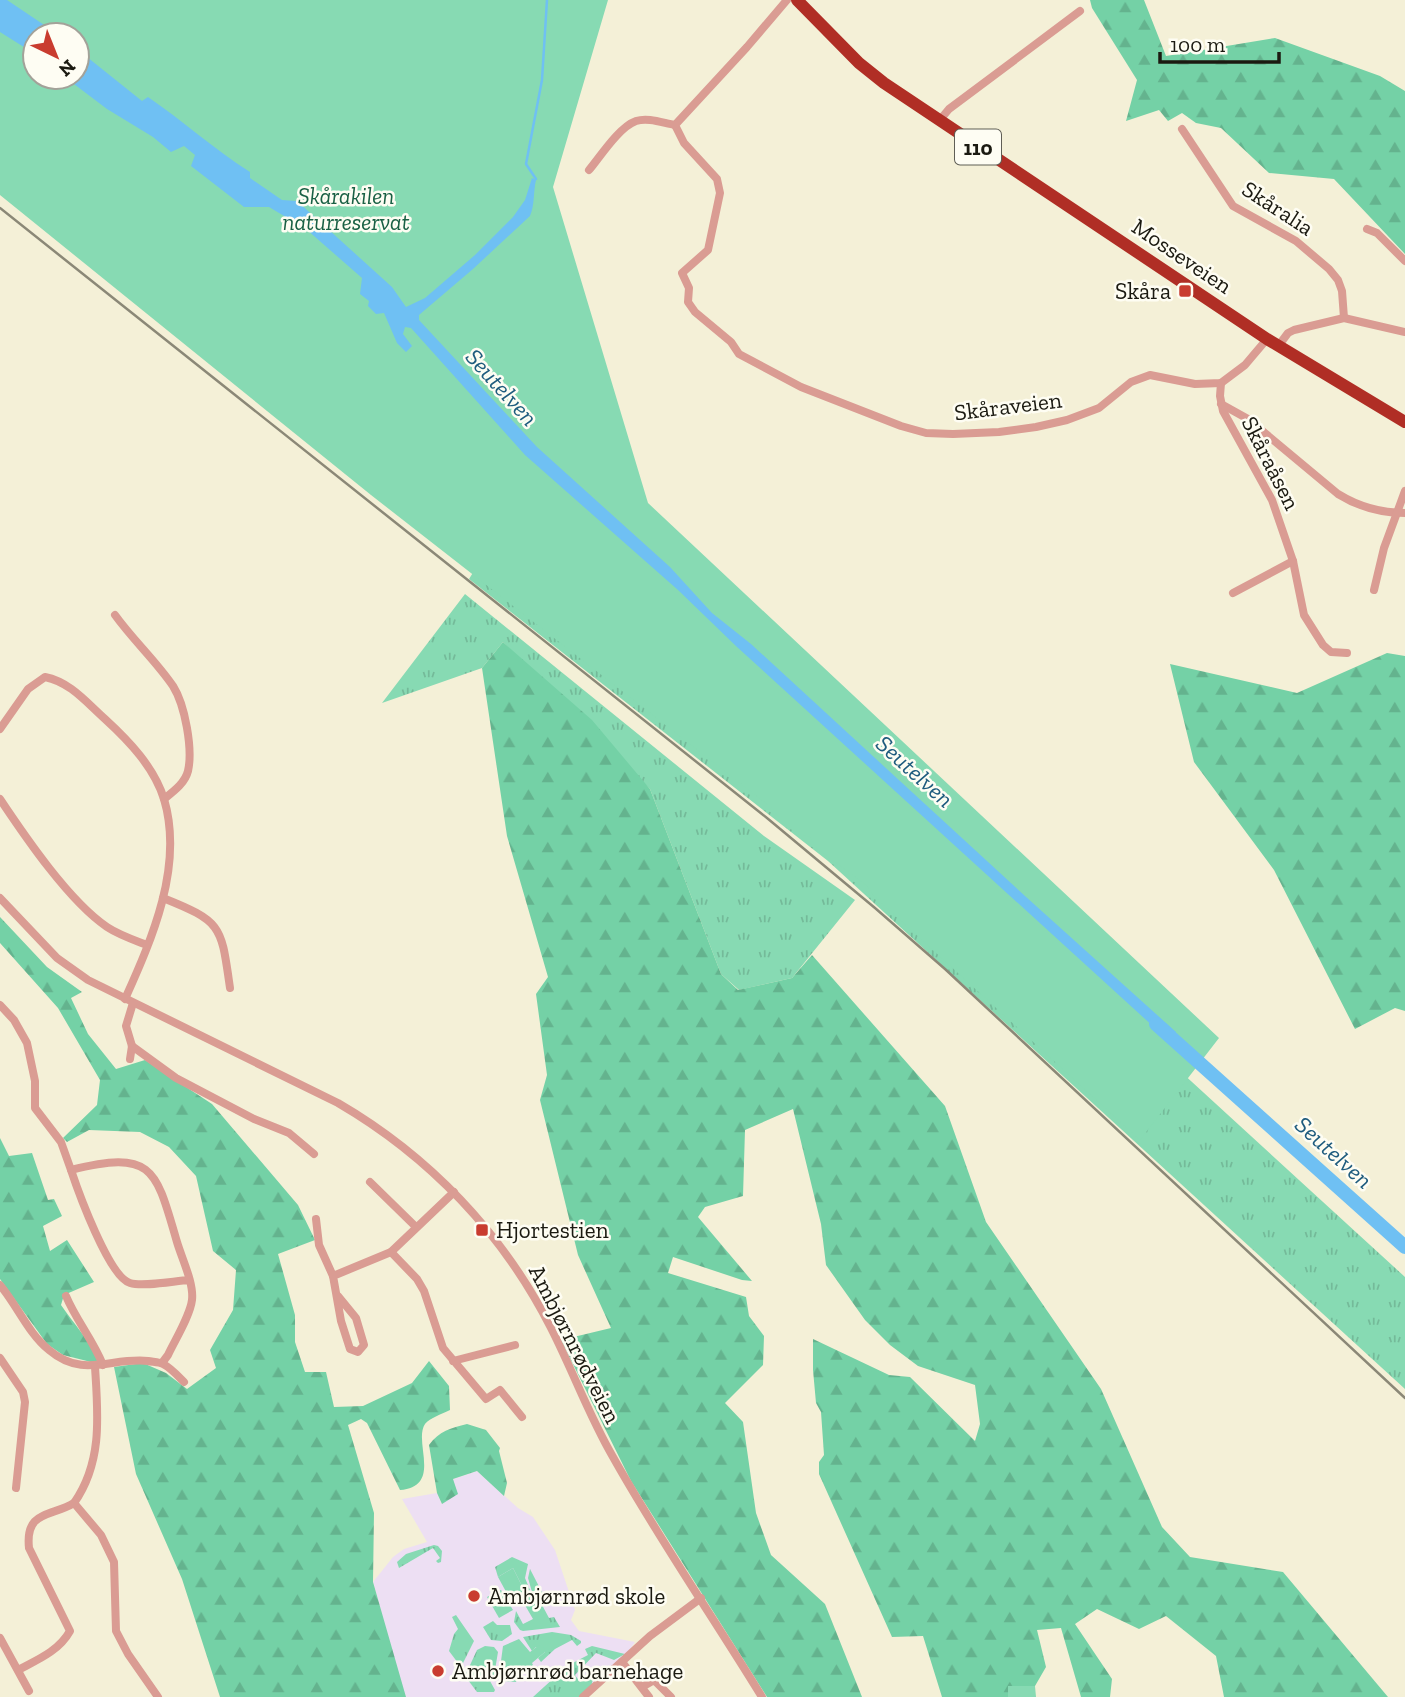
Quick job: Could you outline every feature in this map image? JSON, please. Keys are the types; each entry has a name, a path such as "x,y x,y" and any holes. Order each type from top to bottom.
{"highway":[{"name":"Mosseveien","path":"797,0 859,63 939,121 1273,342 1405,422"}],"street":[{"path":"589,170 615,138 635,121 650,120 675,125 787,0"},
{"path":"939,121 949,109 1080,11"},
{"name":"Skåraveien","path":"675,125 684,143 717,179 720,193 708,250 682,273 689,288 688,302 695,312 731,342 739,354 801,387 901,426 926,433 953,434 999,432 1067,420 1100,408 1132,382 1150,375 1195,384 1221,383"},
{"name":"Skåralia","path":"1182,129 1233,206 1296,241 1329,269 1338,280 1342,291 1344,318"},
{"path":"1367,229 1377,233 1405,261"},
{"path":"1221,383 1273,342 1294,330 1344,318 1405,332"},
{"name":"Skåraåsen","path":"1221,383 1221,404 1272,500 1293,561 1304,615 1331,652 1347,653"},
{"path":"1221,404 1248,419 1352,503 1370,509 1401,513"},
{"path":"1374,590 1384,548 1401,513 1405,491"},
{"path":"1233,593 1293,561"},
{"path":"115,615 174,688 184,713 189,748 188,772 178,788 164,799"},
{"path":"0,729 28,689 45,677 59,680 126,738 140,754 164,799 170,860 163,898 129,1001 126,1026 132,1046 130,1059"},
{"path":"0,799 53,871 91,915 110,930 147,946"},
{"name":"Ambjørnrødveien","path":"0,898 57,958 89,980 308,1087 359,1115 418,1159 454,1192 491,1234 535,1298 589,1414 612,1456 762,1697"},
{"path":"163,898 198,912 218,930 225,950 230,988"},
{"path":"0,1005 14,1020 27,1043 35,1081 36,1108 61,1142 96,1236 120,1278 131,1283 189,1280"},
{"path":"132,1046 176,1078 254,1119 289,1133 314,1154"},
{"path":"71,1170 118,1160 140,1165 154,1176 163,1192 189,1280 192,1300 162,1363"},
{"path":"370,1182 416,1227"},
{"path":"333,1276 391,1252 454,1192"},
{"path":"316,1219 319,1245 333,1276 341,1321 350,1349 358,1352 364,1345 356,1318 338,1296"},
{"path":"391,1252 417,1279 424,1291 443,1348 485,1399 500,1390 504,1381"},
{"path":"0,1285 49,1350 78,1365 99,1366 137,1360 162,1363 184,1382"},
{"path":"18,1670 54,1650 70,1632 29,1548 28,1537 34,1521 39,1516 74,1503 81,1493 96,1452 99,1366 94,1342 73,1312 66,1296"},
{"path":"453,1361 515,1345"},
{"path":"0,1360 23,1392 25,1402 16,1488"},
{"path":"500,1390 522,1417"},
{"path":"74,1503 101,1535 114,1562 116,1631 128,1654 158,1697"},
{"path":"583,1697 650,1636 701,1598"},
{"path":"0,1638 29,1691"},
{"path":"622,1662 649,1697"},
{"path":"642,1687 654,1680 671,1697"}],"shaded area":[{"name":"Ambjørnrød skole","path":"477,1471 518,1508 533,1517 555,1550 575,1610 571,1620 579,1631 635,1642 626,1655 579,1697 406,1697 373,1582 393,1557 404,1549 427,1542 402,1499 437,1493 442,1504 453,1479"}],"green space":[{"name":"Skårakilen naturreservat","path":"0,0 608,0 553,187 648,503 1219,1038 1140,1140 874,896 866,885 815,847 810,837 798,834 772,808 371,495 0,195"},
{"path":"1090,0 1144,0 1166,56 1275,38 1380,76 1405,91 1405,254 1334,179 1269,173 1221,128 1196,123 1182,113 1168,121 1159,110 1126,121 1137,80 1092,8"},
{"path":"551,495 1405,1277 1405,1389 828,861 469,579 500,530"},
{"path":"465,594 764,836 855,900 792,978 739,990 721,974 650,789 503,642 482,668 382,703"},
{"path":"503,642 592,720 650,789 721,974 738,990 792,978 812,955 945,1106 986,1222 1101,1389 1162,1527 1190,1557 1283,1572 1388,1697 1224,1697 1216,1656 1166,1616 1139,1629 1097,1609 1075,1624 1112,1679 1110,1697 1081,1697 1061,1628 1037,1630 1046,1667 1035,1686 1008,1686 1008,1697 942,1697 923,1636 892,1637 819,1474 819,1462 824,1455 821,1412 816,1403 813,1339 889,1375 910,1377 975,1441 980,1424 975,1385 918,1366 890,1345 865,1320 826,1265 821,1224 793,1109 745,1130 743,1196 705,1207 698,1217 752,1281 673,1257 668,1273 746,1297 749,1316 764,1336 763,1365 725,1403 743,1422 756,1513 771,1555 825,1604 862,1697 767,1697 631,1481 561,1340 611,1328 578,1255 540,1100 547,1075 536,994 548,977 507,836 482,668"},
{"path":"1387,653 1405,656 1405,1011 1395,1008 1355,1029 1274,870 1194,762 1170,664 1297,693"},
{"path":"0,917 47,967 82,992 71,998 88,1034 116,1069 145,1060 212,1104 298,1205 315,1240 278,1254 295,1315 295,1342 305,1372 326,1372 334,1407 363,1406 412,1383 429,1361 449,1386 450,1410 425,1424 422,1432 424,1472 413,1487 400,1490 367,1423 361,1419 348,1425 374,1513 373,1582 406,1697 220,1697 182,1579 136,1474 114,1367 143,1363 166,1373 187,1389 216,1368 210,1350 233,1310 236,1270 213,1251 196,1176 169,1147 140,1132 89,1130 67,1142 63,1138 97,1105 100,1080 58,1008 0,943"},
{"path":"0,1138 9,1156 32,1153 48,1200 54,1199 62,1216 43,1226 50,1251 67,1240 94,1282 64,1295 61,1305 99,1361 91,1362 63,1355 47,1344 0,1279"},
{"path":"467,1424 486,1430 500,1448 507,1483 504,1496 477,1471 453,1479 458,1494 442,1504 437,1493 429,1445 441,1433"},
{"path":"434,1545 442,1551 441,1562 436,1561 440,1558 433,1548 399,1568 397,1562 406,1554"},
{"path":"512,1557 528,1564 525,1578 530,1590 522,1597 520,1595 525,1592 513,1568 498,1577 495,1567"},
{"path":"513,1568 525,1592 510,1599 498,1577"},
{"path":"530,1569 546,1600 541,1603 549,1618 554,1617 560,1627 523,1631 514,1622 516,1611 523,1624 533,1619 522,1600 532,1592 528,1578"},
{"path":"501,1590 513,1610 499,1618 487,1597"},
{"path":"456,1615 474,1641 461,1667 449,1651 458,1629 452,1617"},
{"path":"493,1621 497,1625 510,1625 512,1634 502,1641 491,1640 483,1627"},
{"path":"552,1632 571,1635 581,1643 577,1646 572,1640 555,1649 541,1662 538,1658 545,1652 536,1647 532,1651 523,1637"},
{"path":"519,1639 530,1652 539,1645 545,1652 519,1675 516,1682 504,1681 501,1661 503,1646"},
{"path":"485,1646 494,1647 498,1652 494,1676 490,1681 494,1692 477,1692 465,1676 477,1650"},
{"path":"592,1646 625,1654 614,1660 596,1653 575,1675 580,1682 588,1675 593,1679 591,1687 579,1697 533,1697 567,1666 588,1655 585,1649"},
{"path":"1008,1686 1035,1686 1036,1697 1008,1697"}],"water":[{"path":"0,0 7,0 38,21 21,21 21,45 0,32"},
{"path":"91,60 142,101 148,97 174,116 250,172 250,178 282,200 297,201 392,287 406,307 425,298 475,255 513,217 525,200 532,178 536,180 530,216 419,315 419,320 537,447 670,567 712,613 751,644 1176,1032 1167,1039 678,590 525,455 411,328 405,327 403,334 412,346 406,352 397,343 384,313 376,314 368,306 369,301 360,294 362,278 306,229 269,207 244,207 191,166 195,155 184,146 171,152 153,137 83,91 91,91"}],"waterway":[{"path":"536,179 526,164 542,80 547,0"},
{"name":"Seutelven","path":"1156,1024 1405,1247"}],"railway":[{"path":"0,208 767,818 875,908 945,969 1405,1398"}],"place":[{"name":"Skåra","path":"1185,291"},
{"name":"Hjortestien","path":"482,1230"},
{"name":"Ambjørnrød skole","path":"474,1596"},
{"name":"Ambjørnrød barnehage","path":"438,1671"}]}
